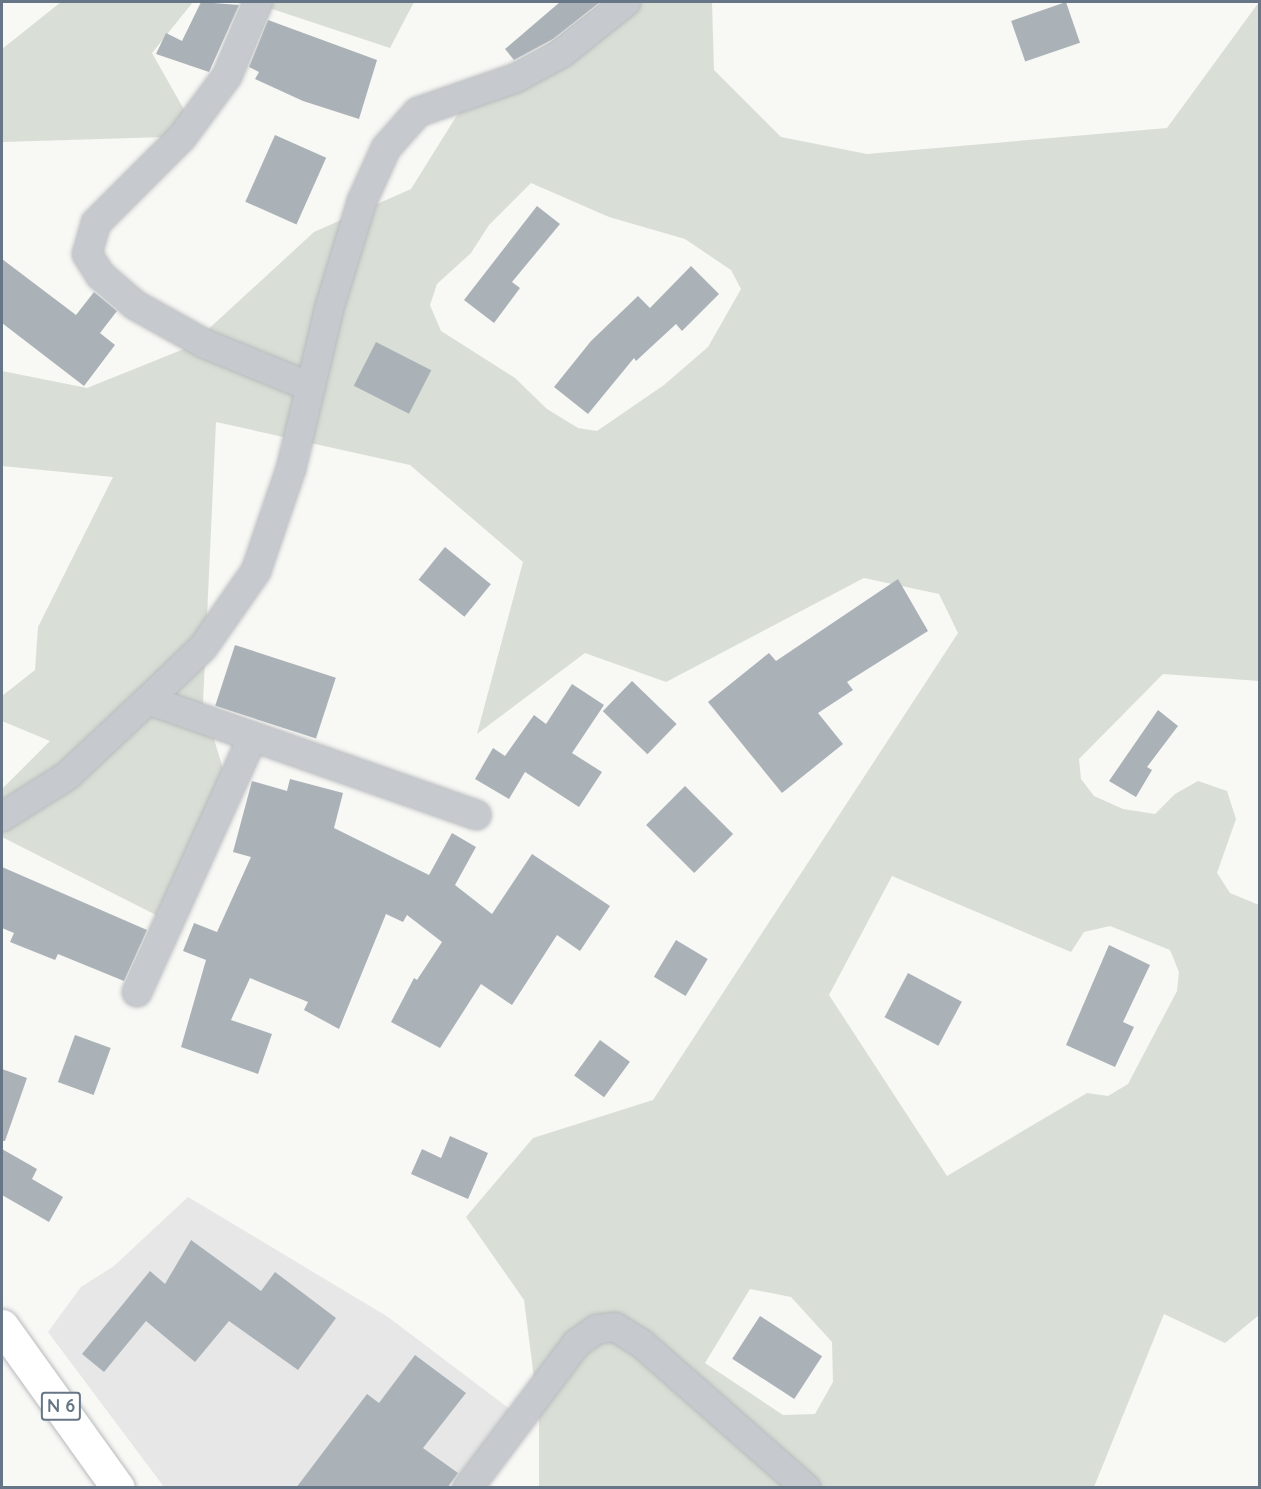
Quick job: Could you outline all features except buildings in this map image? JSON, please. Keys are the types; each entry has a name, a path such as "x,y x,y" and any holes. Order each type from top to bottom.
{"highway":[{"name":"N 6","path":"2,1326 118,1488"}],"street":[{"path":"258,2 227,76 182,137 96,224 87,254 100,275 135,305 205,344 311,387"},
{"path":"2,817 67,776 203,647 256,571 291,469 362,201 386,148 418,112 516,78 562,53 626,2"},
{"path":"148,700 476,815"},
{"path":"137,992 252,738"},
{"path":"468,1488 577,1343 597,1329 615,1328 641,1343 806,1488"}],"shaded area":[{"path":"61,2 193,2 152,53 199,136 2,142 2,49"},
{"path":"251,2 414,2 390,48"},
{"path":"603,2 712,2 714,70 781,137 867,154 1167,128 1259,2 1259,681 1163,674 1079,759 1081,779 1094,796 1123,809 1155,814 1175,794 1198,781 1227,791 1236,819 1217,873 1230,893 1259,905 1259,1315 1225,1343 1164,1314 1094,1487 539,1487 539,1417 524,1300 466,1217 533,1138 653,1100 958,633 939,594 864,578 666,682 585,653 477,734 523,562 410,465 216,422 203,703 224,772 156,915 2,837 2,789 50,741 2,721 2,696 35,670 38,627 113,477 2,466 2,371 87,388 189,347 314,232 411,189 459,112","holes":["531,183 609,217 685,239 731,270 741,289 708,347 664,385 597,431 578,428 547,409 515,378 441,331 430,305 437,284 471,253 489,225","892,876 1071,952 1084,932 1110,926 1170,950 1179,972 1177,991 1128,1084 1108,1096 1087,1093 947,1176 829,995","750,1289 791,1297 832,1342 833,1382 815,1414 783,1415 705,1363"]},
{"path":"188,1197 388,1317 519,1416 476,1487 164,1487 48,1332 81,1287 114,1266"}]}
